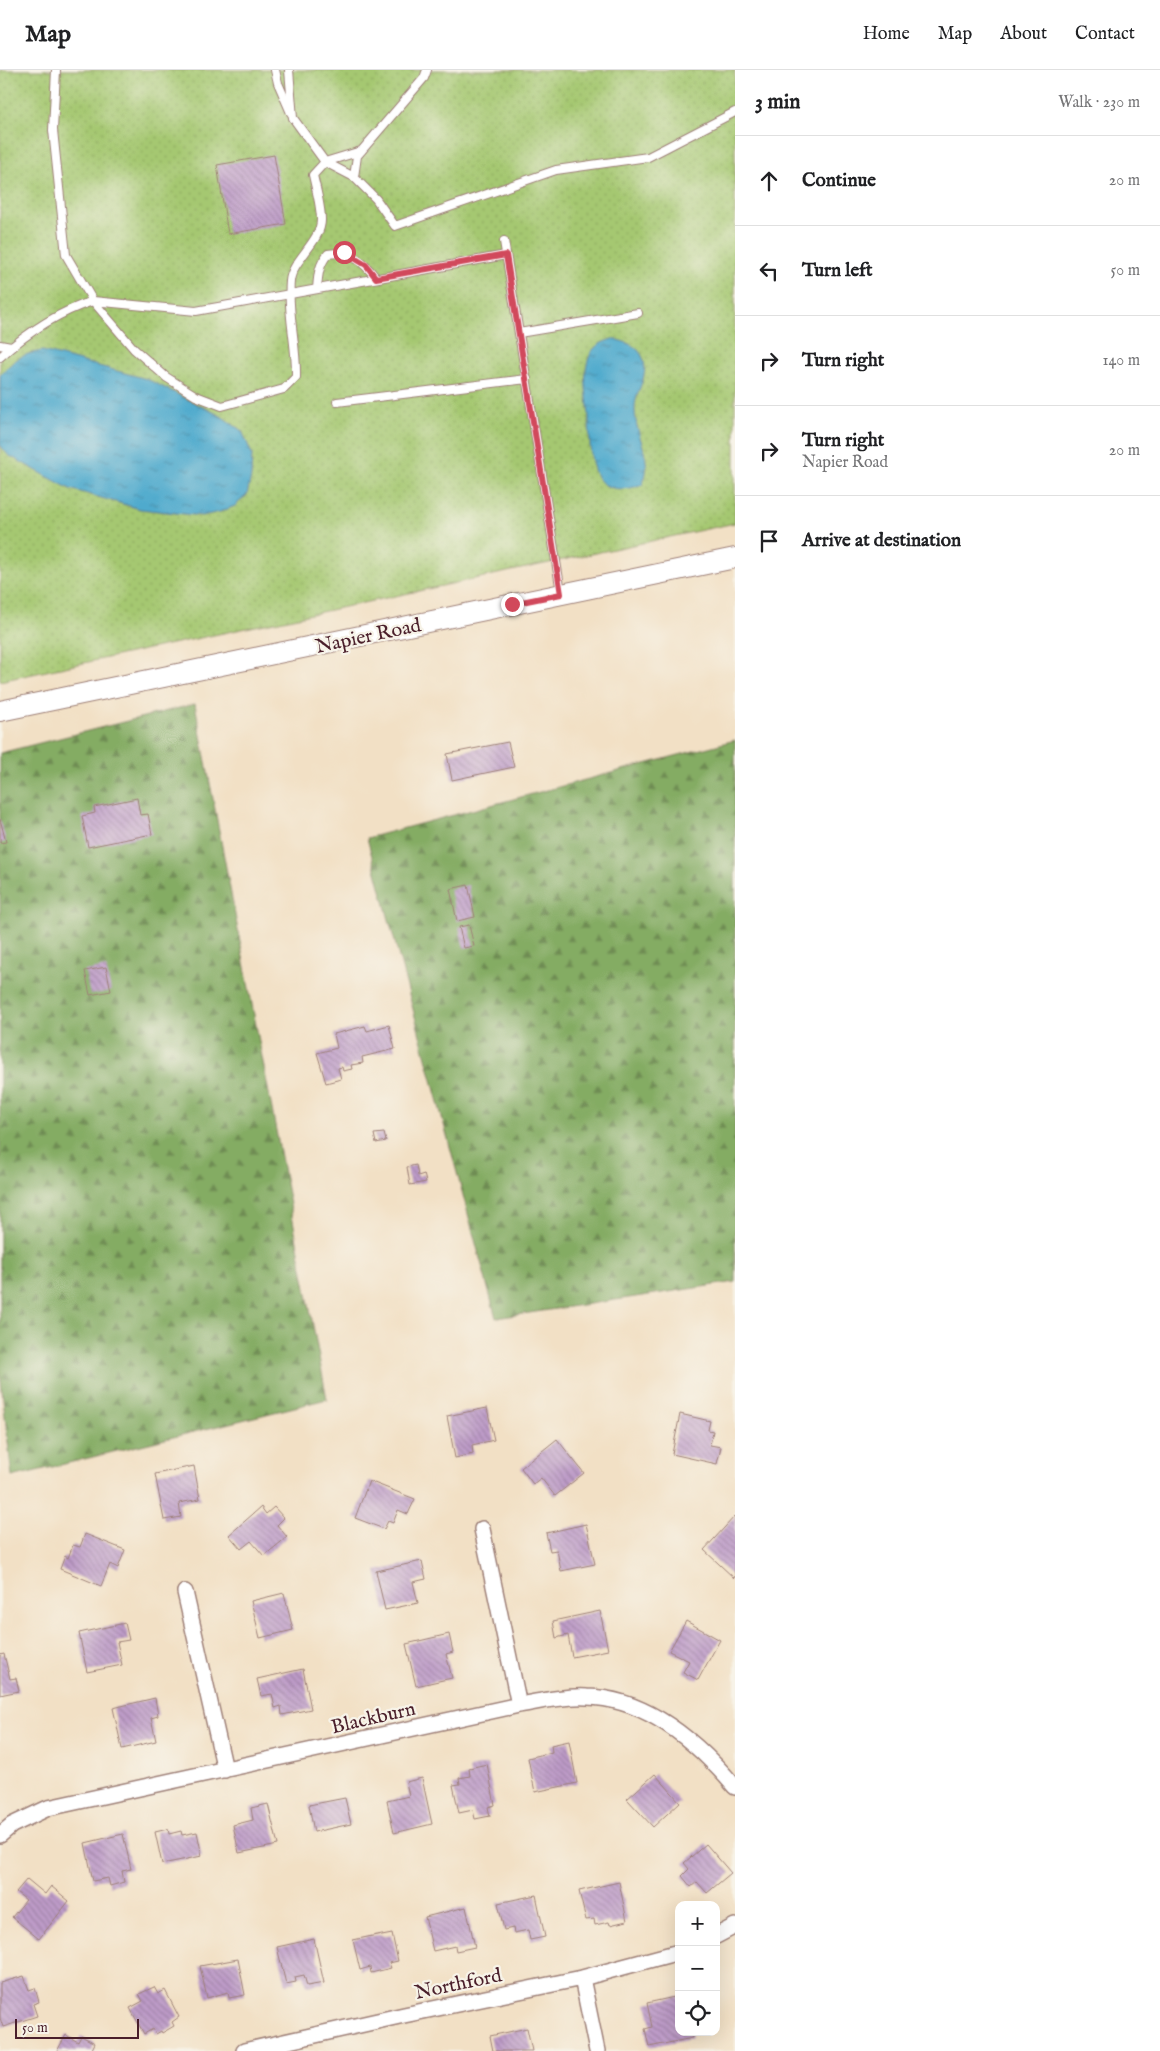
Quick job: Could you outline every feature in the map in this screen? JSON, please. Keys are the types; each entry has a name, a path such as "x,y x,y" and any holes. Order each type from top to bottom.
{"street":[{"name":"Napier Road","path":"0,711 735,558"},
{"path":"482,1529 519,1705"},
{"path":"185,1592 225,1770"},
{"name":"Blackburn","path":"0,1835 12,1825 48,1808 552,1699 588,1697 612,1699 648,1712 694,1744 714,1762 735,1787"},
{"path":"720,1934 735,1926"},
{"name":"Northford","path":"244,2051 582,1978 675,1953"},
{"path":"582,1978 597,2051"}],"lane":[{"path":"56,70 52,130 66,255 93,301 134,349 166,377 196,396 222,406 284,389 296,377 290,279 296,265 313,242 321,222 313,175 325,162 361,151"},
{"path":"275,70 278,83 293,118 325,162 354,177 376,199 395,226 556,170 648,157 735,112"},
{"path":"289,70 293,118"},
{"path":"354,177 357,156 424,78 427,70"},
{"path":"504,241 561,594"},
{"path":"317,289 318,272 323,260 328,254 335,252 344,252 355,257 366,265 376,278"},
{"path":"0,357 48,321 78,306 93,301 196,311 506,255"},
{"path":"519,333 638,313"},
{"path":"0,345 11,347"},
{"path":"337,402 526,379"}],"green space":[{"path":"0,70 735,70 735,523 0,681"},
{"path":"195,704 327,1399 12,1477 0,1373 0,753"},
{"path":"735,740 735,1282 496,1318 367,838"}],"water":[{"path":"612,339 626,342 638,350 645,365 645,372 635,403 635,410 645,457 645,476 642,485 624,489 611,488 602,482 596,474 590,449 586,370 593,350 600,344"},
{"path":"43,351 147,379 221,416 242,431 252,454 251,477 247,495 235,506 202,516 140,509 70,489 8,455 0,445 0,375 19,358"}],"building":[{"path":"274,155 286,224 228,234 217,165"},
{"path":"508,742 514,767 452,780 447,754"},
{"path":"137,798 140,815 148,814 152,834 88,847 82,816 95,813 94,807"},
{"path":"0,819 6,842 0,843"},
{"path":"468,885 475,917 457,921 450,889"},
{"path":"469,925 474,946 464,948 459,927"},
{"path":"106,967 111,991 90,995 85,971"},
{"path":"389,1025 395,1049 362,1057 363,1063 351,1065 352,1069 343,1071 342,1067 338,1068 341,1079 326,1083 317,1053 337,1048 334,1034 365,1026 367,1031"},
{"path":"384,1133 386,1141 376,1143 374,1134"},
{"path":"416,1165 418,1176 424,1174 426,1182 410,1185 407,1167"},
{"path":"487,1408 494,1440 472,1445 473,1454 455,1458 447,1416"},
{"path":"680,1414 710,1421 708,1430 713,1431 710,1445 721,1447 717,1464 672,1454"},
{"path":"557,1439 584,1473 555,1496 541,1478 533,1484 521,1468"},
{"path":"194,1466 200,1499 179,1503 181,1517 164,1520 155,1474"},
{"path":"369,1481 415,1499 408,1514 398,1510 393,1523 388,1521 384,1529 355,1518"},
{"path":"261,1507 266,1514 274,1507 284,1518 277,1525 287,1537 264,1556 251,1541 241,1549 229,1535"},
{"path":"735,1516 735,1576 734,1578 704,1550"},
{"path":"586,1524 595,1564 561,1571 557,1550 550,1551 546,1533"},
{"path":"85,1534 125,1550 118,1568 110,1564 101,1586 60,1569 65,1556 68,1558 73,1545 80,1547"},
{"path":"422,1561 426,1579 413,1582 418,1603 385,1610 376,1571"},
{"path":"284,1593 293,1630 260,1638 251,1601"},
{"path":"600,1611 608,1650 572,1657 568,1635 556,1638 553,1621"},
{"path":"686,1621 720,1640 698,1680 683,1672 689,1661 669,1651"},
{"path":"125,1623 129,1640 117,1642 122,1665 87,1672 79,1633"},
{"path":"449,1634 453,1652 446,1654 452,1678 416,1686 406,1644"},
{"path":"4,1654 10,1679 16,1678 19,1691 0,1695 0,1655"},
{"path":"303,1669 311,1709 282,1715 281,1706 275,1708 272,1694 261,1696 257,1679"},
{"path":"155,1698 158,1716 151,1718 156,1741 122,1749 113,1708"},
{"path":"569,1741 577,1783 535,1792 528,1758 552,1752 551,1745"},
{"path":"487,1764 495,1805 488,1807 490,1816 475,1819 473,1810 459,1813 453,1785 460,1784 459,1778 470,1776 469,1768"},
{"path":"655,1774 680,1802 653,1827 627,1799"},
{"path":"422,1778 432,1824 394,1833 387,1801 409,1796 406,1782"},
{"path":"345,1798 351,1824 314,1832 309,1805"},
{"path":"268,1804 278,1845 239,1853 233,1825 253,1820 251,1808"},
{"path":"168,1829 169,1834 181,1831 182,1835 197,1832 202,1856 162,1864 155,1832"},
{"path":"123,1834 131,1869 122,1871 124,1882 110,1886 108,1878 93,1881 85,1843"},
{"path":"706,1844 731,1873 707,1893 697,1882 691,1887 682,1876 689,1869 684,1863"},
{"path":"27,1879 45,1894 51,1886 69,1901 39,1939 12,1917 26,1900 16,1892"},
{"path":"619,1882 627,1921 610,1925 609,1922 595,1925 594,1919 586,1920 579,1891"},
{"path":"536,1895 545,1937 530,1940 528,1930 514,1933 513,1928 504,1930 498,1903"},
{"path":"466,1907 475,1947 456,1951 455,1946 433,1951 425,1917"},
{"path":"382,1934 382,1936 392,1934 398,1961 389,1963 391,1968 371,1973 370,1967 360,1970 353,1940"},
{"path":"314,1939 324,1983 307,1986 304,1975 295,1977 296,1982 286,1984 277,1947"},
{"path":"238,1959 245,1995 229,1998 228,1992 207,1998 200,1966"},
{"path":"24,1976 29,1990 35,1988 39,2002 33,2004 37,2016 3,2027 0,2018 0,1983"},
{"path":"154,1987 158,1994 165,1990 179,2017 172,2022 174,2026 162,2033 161,2031 156,2034 153,2029 144,2034 130,2008 143,2001 139,1994"},
{"path":"675,1997 675,2036 692,2036 692,2038 649,2047 645,2029 652,2027 647,2003"},
{"path":"527,2028 532,2051 493,2051 490,2036"},
{"path":"66,2035 78,2042 81,2036 95,2043 92,2049 96,2051 57,2051"}],"route":[{"path":"344,252 366,265 376,278 506,255 561,594 512,604"}]}
